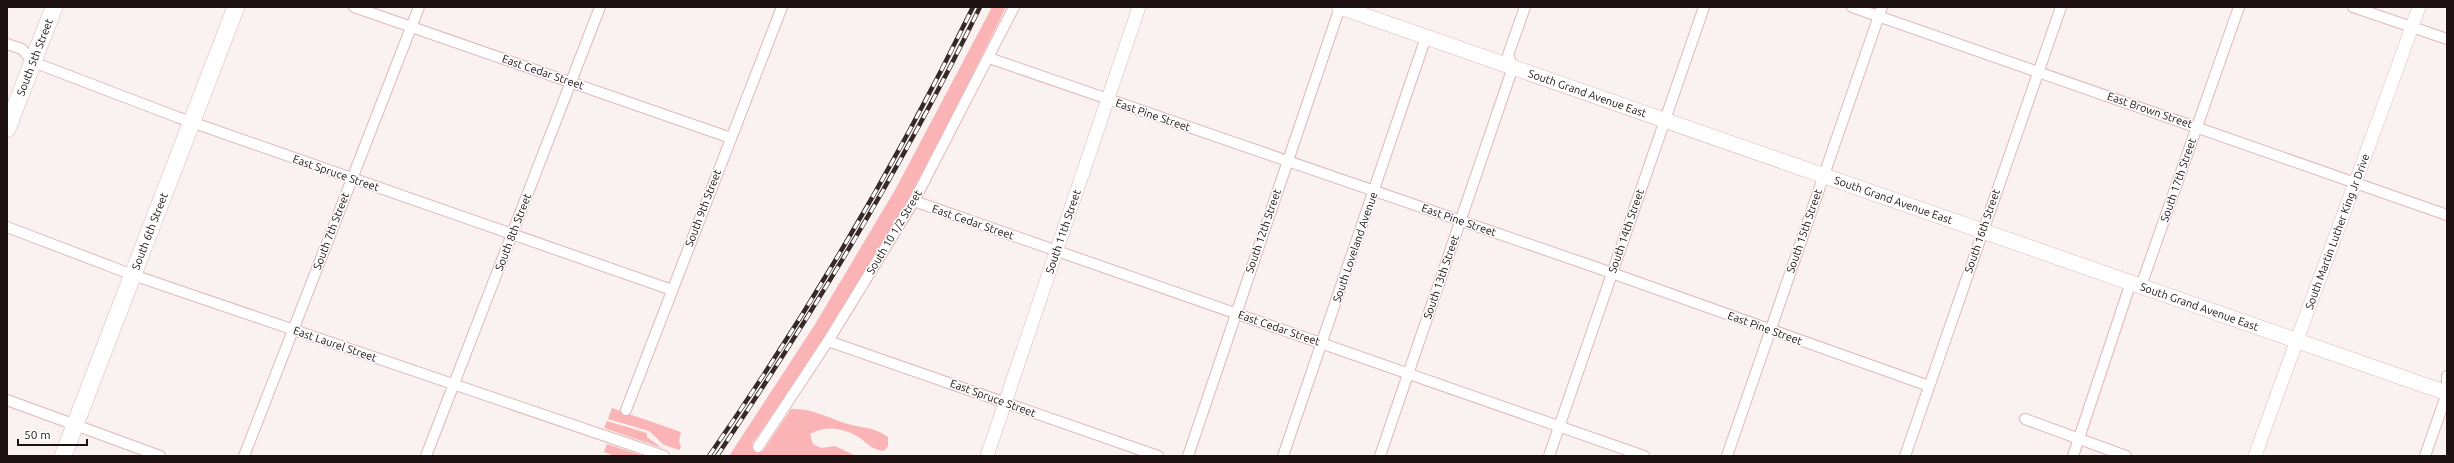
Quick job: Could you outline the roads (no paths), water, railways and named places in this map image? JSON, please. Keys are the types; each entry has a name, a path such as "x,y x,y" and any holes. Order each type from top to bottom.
{"main road":[{"name":"South 5th Street","path":"7,129 54,7"},
{"name":"South 6th Street","path":"63,456 236,7"},
{"name":"South Grand Avenue East","path":"1340,7 2447,393"}],"street":[{"name":"East Cedar Street","path":"354,7 571,81 731,138"},
{"name":"South 7th Street","path":"244,456 419,7"},
{"name":"South 8th Street","path":"426,456 600,7"},
{"name":"South 9th Street","path":"626,410 782,7"},
{"name":"South 10 1/2 Street","path":"758,447 828,341 914,201 1014,7"},
{"name":"South 11th Street","path":"987,456 1139,7"},
{"name":"South 12th Street","path":"1188,456 1340,7"},
{"name":"South 13th Street","path":"1380,456 1513,67 1508,55 1525,7"},
{"name":"South 14th Street","path":"1549,456 1664,119 1704,7"},
{"name":"East Brown Street","path":"1852,7 1880,12 2038,71 2447,215"},
{"name":"South 16th Street","path":"1905,456 1982,230 2061,7"},
{"name":"South 17th Street","path":"2072,456 2136,284 2197,127 2239,7"},
{"path":"2353,7 2447,39"},
{"name":"South Martin Luther King Jr Drive","path":"2255,456 2296,341 2356,183 2419,7"},
{"name":"South 15th Street","path":"1727,456 1880,12"},
{"name":"South Loveland Avenue","path":"1283,456 1426,37"},
{"name":"East Spruce Street","path":"7,44 22,49 33,62 192,122 672,290"},
{"name":"East Pine Street","path":"989,58 1612,274 1929,386"},
{"name":"East Cedar Street","path":"914,201 1559,425 1644,456"},
{"name":"East Laurel Street","path":"7,227 133,275 453,386 664,456"},
{"name":"East Spruce Street","path":"828,341 1158,456"},
{"path":"2425,456 2447,393 2447,376"},
{"path":"7,400 160,456"},
{"path":"2025,418 2126,456"}],"railway":[{"path":"709,456 746,402 850,236 914,123 973,7"},
{"path":"717,456 823,292 889,180 951,65 980,7"}]}
